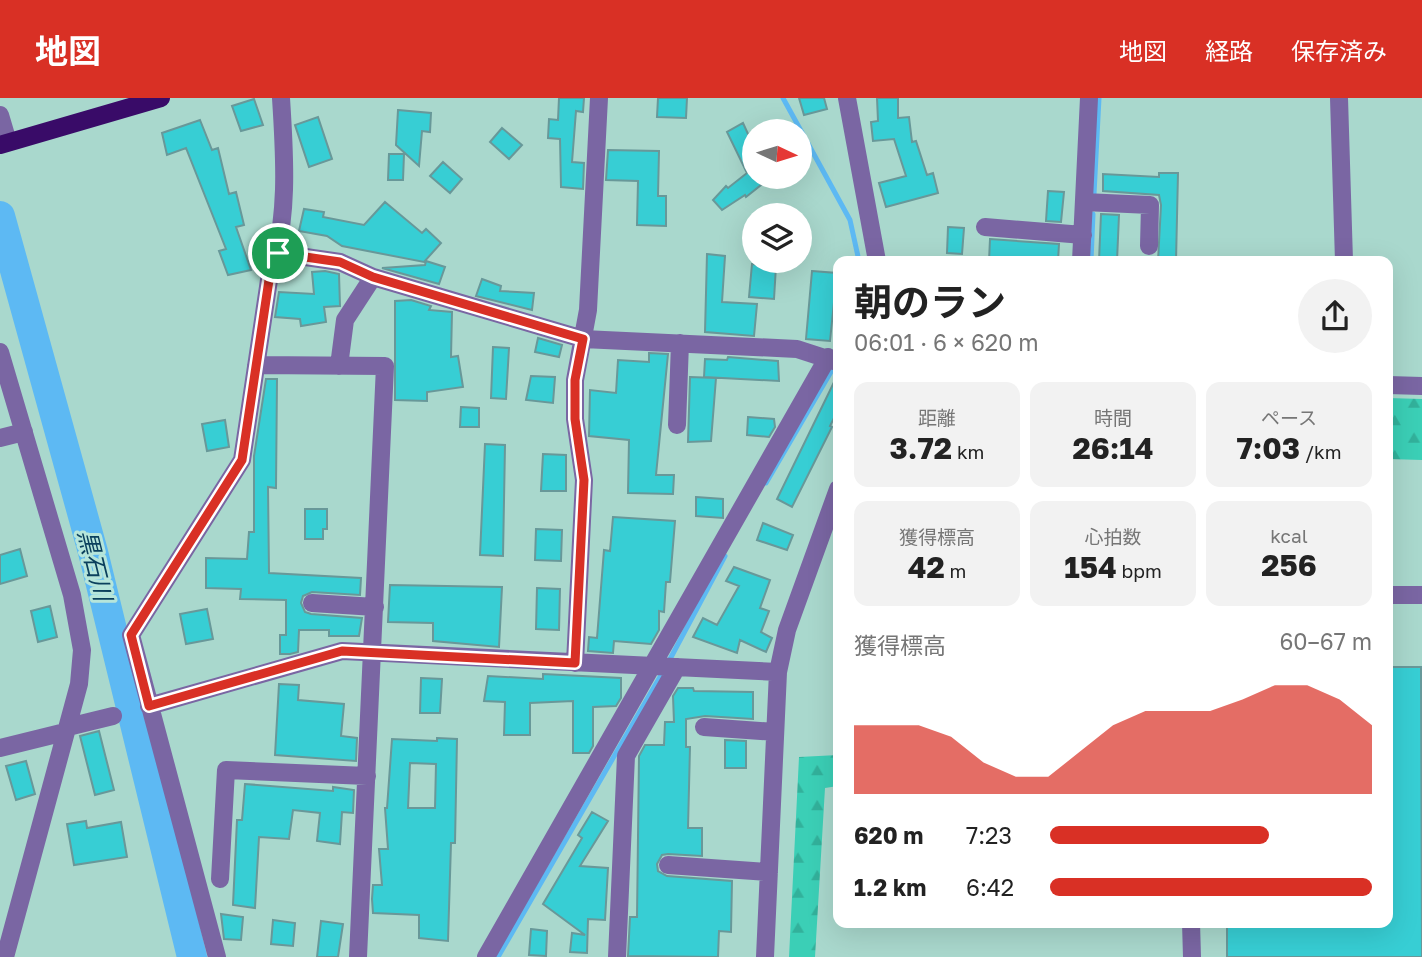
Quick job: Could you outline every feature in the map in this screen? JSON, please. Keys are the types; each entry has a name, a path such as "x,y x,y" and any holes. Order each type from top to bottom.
{"main road":[{"path":"3,144 161,98"}],"street":[{"path":"217,957 131,635 242,460 269,280 278,253 286,177 281,98"},
{"path":"575,663 584,480 575,419 575,380 588,310 599,98"},
{"path":"847,98 876,256"},
{"path":"1081,256 1090,98"},
{"path":"1339,98 1344,256"},
{"path":"0,115 3,144"},
{"path":"1084,202 1150,205 1149,246"},
{"path":"985,227 1083,235"},
{"path":"278,253 340,262 373,277 583,339 797,349 832,360 663,667 486,957"},
{"path":"339,366 345,320 373,277"},
{"path":"677,425 680,343"},
{"path":"0,352 72,595 82,650 79,684 5,957"},
{"path":"256,365 385,366 358,957"},
{"path":"1393,386 1422,386"},
{"path":"0,438 24,432"},
{"path":"765,957 778,672 787,629 833,504"},
{"path":"1393,595 1422,595"},
{"path":"312,603 375,607"},
{"path":"149,706 342,651 778,672"},
{"path":"617,957 626,756 663,667"},
{"path":"0,748 113,716"},
{"path":"704,727 775,732"},
{"path":"220,879 226,770 367,776"},
{"path":"668,865 769,872"},
{"path":"1191,928 1192,957"}],"green space":[{"path":"1393,398 1422,399 1422,460 1393,459"},
{"path":"833,755 833,787 825,788 815,957 789,957 799,757"}],"building":[{"path":"559,98 584,98 583,112 576,111 572,162 584,163 583,189 561,187 560,139 548,138 549,119 558,120"},
{"path":"658,98 687,98 686,118 657,117"},
{"path":"799,98 824,98 827,109 804,115"},
{"path":"877,98 898,98 898,118 909,117 912,142 916,141 927,175 933,173 938,193 886,207 879,183 906,176 894,139 873,141 871,122 878,121"},
{"path":"254,99 263,125 241,131 232,106"},
{"path":"398,110 431,113 430,132 422,131 419,166 396,145"},
{"path":"318,117 332,159 309,167 295,125"},
{"path":"200,120 212,150 218,148 229,194 236,192 244,225 236,227 251,270 228,275 219,251 226,249 186,148 167,155 162,133"},
{"path":"742,124 742,163 727,132"},
{"path":"502,128 522,145 509,159 490,142"},
{"path":"608,150 659,151 658,196 666,196 666,226 637,225 638,181 606,180"},
{"path":"389,154 404,154 403,180 388,180"},
{"path":"443,162 462,179 450,193 430,176"},
{"path":"1159,173 1178,173 1176,256 1158,256 1161,205 1159,195 1103,191 1103,174 1159,177"},
{"path":"742,177 742,189 756,189 722,210 713,200 726,186 728,188"},
{"path":"1048,191 1064,192 1061,222 1046,221"},
{"path":"385,202 422,233 426,229 441,243 424,262 342,246 327,236 299,231 304,209 324,212 323,217 364,225"},
{"path":"1101,214 1119,215 1117,256 1099,256"},
{"path":"948,227 964,228 962,254 947,253"},
{"path":"990,239 1059,244 1058,256 989,256"},
{"path":"707,254 725,256 722,302 757,304 754,336 705,332"},
{"path":"426,261 445,267 439,284 382,268 425,265"},
{"path":"812,271 833,273 830,341 806,339"},
{"path":"312,272 339,274 340,306 324,307 326,322 301,326 300,319 275,317 279,292 314,294"},
{"path":"751,273 776,273 774,299 749,297"},
{"path":"482,279 501,286 500,291 534,293 532,310 476,296"},
{"path":"411,300 431,306 429,310 452,312 451,357 458,356 463,387 427,392 427,401 395,400 395,301"},
{"path":"538,338 562,345 559,357 535,352"},
{"path":"493,347 509,348 506,399 491,398"},
{"path":"649,353 668,354 656,475 674,475 673,494 628,493 629,440 589,436 590,390 616,393 618,360 649,362"},
{"path":"728,357 778,361 779,381 704,377 705,359 727,360"},
{"path":"531,376 555,377 553,403 526,400"},
{"path":"690,377 716,378 711,441 688,442"},
{"path":"266,379 277,379 276,488 268,487 269,573 361,578 360,595 312,592 303,596 301,603 305,612 311,614 362,618 359,636 329,636 329,630 299,630 298,652 290,654 280,654 280,635 286,635 286,600 240,599 241,589 206,588 206,558 247,559 249,532 254,532 254,456"},
{"path":"833,384 832,427 792,507 777,499"},
{"path":"461,407 479,408 479,427 460,427"},
{"path":"748,417 774,419 775,427 769,437 747,435"},
{"path":"225,420 229,447 207,451 202,424"},
{"path":"485,444 505,445 503,556 480,555"},
{"path":"543,454 566,455 566,491 541,491"},
{"path":"696,497 723,499 723,518 696,516"},
{"path":"305,509 327,509 327,529 323,529 323,539 305,539"},
{"path":"613,517 675,521 670,582 666,582 664,612 659,611 659,630 651,644 614,641 613,653 588,651 589,637 597,638 604,550 610,551"},
{"path":"763,523 793,535 787,550 757,540"},
{"path":"536,529 562,530 561,561 535,560"},
{"path":"20,549 27,576 0,584 0,555"},
{"path":"734,567 770,580 760,608 769,611 761,632 772,638 766,652 740,640 737,653 693,637 703,618 717,625 739,586 726,581"},
{"path":"390,585 502,587 499,647 433,641 433,623 388,622"},
{"path":"537,588 560,589 559,630 536,629"},
{"path":"50,606 57,637 38,642 31,611"},
{"path":"207,609 213,639 186,644 180,614"},
{"path":"1393,667 1421,667 1422,957 1227,957 1227,928 1393,928"},
{"path":"543,674 621,678 621,698 616,706 593,707 593,746 589,753 573,753 573,701 530,703 530,735 504,735 505,702 484,701 488,676 543,679"},
{"path":"421,678 442,679 440,713 420,713"},
{"path":"279,684 299,685 298,700 344,704 341,736 357,738 356,761 275,755"},
{"path":"678,688 693,688 694,691 753,692 753,719 705,716 686,719 686,747 690,747 688,828 702,828 702,856 662,855 657,864 658,871 667,876 732,881 731,932 719,931 718,957 628,956 630,917 637,917 639,756 645,745 664,745 665,722 674,722 673,696"},
{"path":"99,731 114,790 95,795 80,736"},
{"path":"437,738 457,739 455,843 451,843 448,941 419,938 419,915 373,913 372,899 373,885 382,885 379,849 388,849 385,808 392,739 437,741","holes":["410,763 436,764 435,808 408,808"]},
{"path":"725,740 746,741 746,768 725,768"},
{"path":"26,761 35,794 16,800 6,766"},
{"path":"245,784 333,791 333,787 354,790 353,813 342,812 340,844 317,841 320,813 293,810 289,839 259,837 255,908 233,905 237,820 242,820"},
{"path":"592,812 608,821 580,866 608,868 605,920 588,919 587,953 570,952 572,933 585,935 543,904 582,838 578,835"},
{"path":"86,821 87,828 121,822 127,857 74,865 67,824"},
{"path":"221,914 243,917 241,940 224,939"},
{"path":"273,920 295,923 293,946 271,944"},
{"path":"321,921 343,924 338,957 317,957"},
{"path":"531,929 547,931 546,956 529,955"}],"waterway":[{"path":"783,98 850,220 858,256"},
{"path":"1094,194 1099,98"},
{"path":"1091,256 1093,214"},
{"name":"黒石川","path":"0,216 93,552 192,957"},
{"path":"766,483 833,368"},
{"path":"669,661 725,556"},
{"path":"498,957 664,670"}],"route":[{"path":"278,253 340,262 373,277 583,339 575,380 575,419 584,480 575,663 342,651 149,706 131,635 242,460 269,280 278,253"}]}
